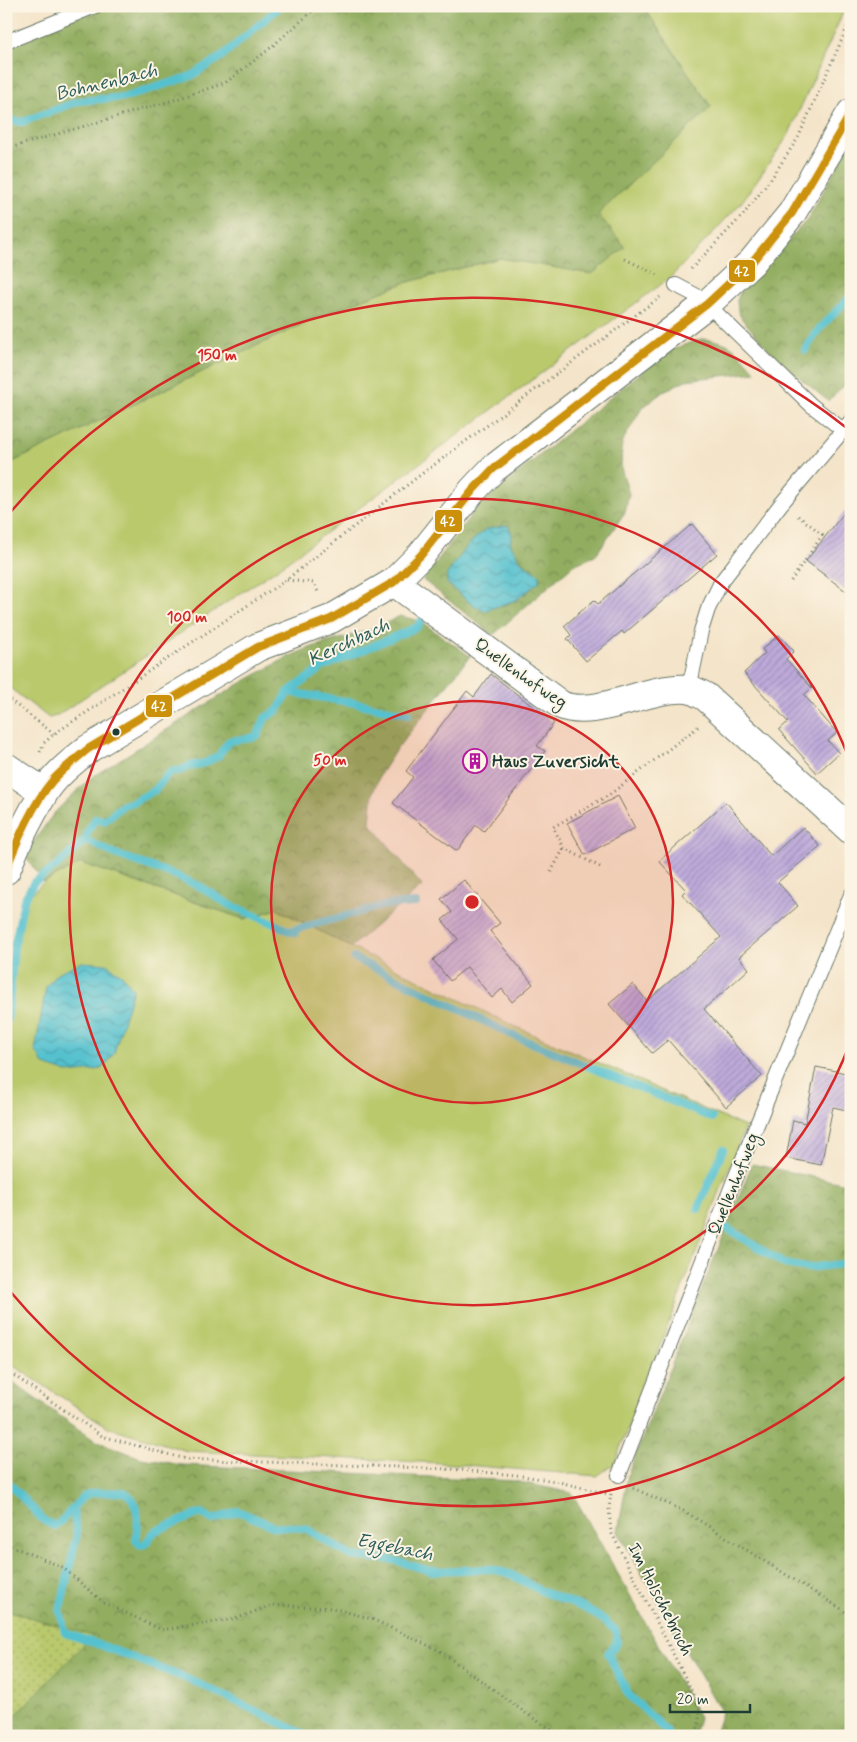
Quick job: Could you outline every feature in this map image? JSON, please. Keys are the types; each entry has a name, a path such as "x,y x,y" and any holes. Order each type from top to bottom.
{"street":[{"path":"6,870 44,792 68,766 94,745 258,647 332,618 394,582 421,555 473,490 494,469 706,304 752,262 792,213 851,113"},
{"name":"Quellenhofweg","path":"394,582 561,706 570,709 588,709 673,689 690,689"},
{"path":"690,689 706,696 721,709 851,830"},
{"path":"6,767 44,792"}],"lane":[{"path":"6,42 95,6"},
{"path":"676,285 697,296 811,404 847,426 781,504 721,582 708,609 701,631 690,689"},
{"name":"Quellenhofweg","path":"618,1478 733,1183 851,895"}],"path":[{"path":"6,149 225,83 268,50 318,6"},
{"path":"44,792 39,757 44,743 54,734 286,580 415,479 676,285 743,215 798,138 851,19"},
{"path":"625,259 676,285"},
{"path":"791,581 824,535 814,528"},
{"path":"286,580 314,584 332,618"},
{"path":"6,697 54,734"},
{"path":"600,867 564,848 553,828 609,794 721,709"},
{"path":"551,872 564,848"},
{"path":"6,1370 102,1436 185,1459 450,1469 516,1475 611,1494"},
{"path":"618,1478 684,1511 851,1615"},
{"name":"Im Holschebruch","path":"618,1478 611,1494 609,1508 611,1532 700,1710 697,1736"},
{"path":"6,1544 62,1567 103,1602 162,1630 235,1620 273,1605 332,1608 372,1619 440,1651 527,1714 561,1736"}],"green space":[{"path":"82,6 643,6 711,107 598,214 625,247 592,274 500,258 404,283 313,319 6,465 6,34"},
{"path":"643,6 846,6 788,136 741,203 671,277 277,569 56,716 49,718 6,685 6,465 313,319 404,283 500,258 592,274 598,214 711,107"},
{"path":"851,141 851,379 828,401 776,358 742,319 738,311 737,300 741,291 808,219"},
{"path":"701,339 721,342 739,352 756,372 686,380 664,391 642,408 622,442 621,468 629,494 625,512 595,556 573,565 493,635 423,580 477,507 667,351","holes":["512,534 510,543 513,551 522,562 533,569 529,591 516,600 500,607 469,602 447,583"]},
{"path":"400,616 420,621 470,656 395,751 381,773 373,792 370,823 422,886 351,947 277,909 244,919 81,863 44,882 24,855 54,813 89,779 236,686 288,657 312,647 374,629"},
{"path":"81,863 244,919 277,909 512,1025 745,1127 614,1464 597,1476 441,1463 187,1451 108,1427 6,1361 6,988 13,937 30,895 44,882"},
{"path":"752,1164 851,1185 851,1736 714,1736 722,1713 618,1532 628,1474"},
{"path":"6,1378 94,1440 141,1458 182,1465 515,1481 572,1493 699,1717 694,1736 6,1736 6,1725 91,1636 6,1610"},
{"path":"6,1610 92,1636 6,1725"}],"water":[{"path":"508,525 512,534 510,543 520,561 540,575 539,582 516,600 484,611 469,602 447,583 447,574 469,544 486,529"},
{"path":"82,962 107,964 123,976 133,989 114,1053 105,1066 96,1070 68,1073 44,1065 35,1050 46,987 57,973"}],"building":[{"path":"851,504 851,595 806,561"},
{"path":"692,524 717,554 624,634 622,631 586,661 567,639 571,635 564,626 594,600 598,604"},
{"path":"779,635 794,651 786,659 812,688 804,695 837,733 828,741 839,753 817,773 779,730 788,722 744,673 765,653 762,649"},
{"name":"Haus Zuversicht","path":"491,674 554,723 537,746 545,751 484,831 476,825 457,851 393,803 413,777 406,771 467,691 474,697"},
{"path":"618,796 635,828 585,855 567,823"},
{"path":"726,802 771,856 803,827 820,846 778,882 798,906 739,957 749,969 704,1009 762,1076 726,1107 668,1040 652,1053 609,1004 633,984 647,1001 721,937 682,894 686,890 659,861"},
{"path":"464,880 500,923 490,931 533,984 512,1002 502,989 492,998 467,967 450,981 433,960 458,939 442,920 452,912 441,899"},
{"path":"816,1067 851,1074 851,1086 846,1110 833,1107 821,1165 786,1158 793,1120 805,1123"}],"waterway":[{"name":"Bohnenbach","path":"6,120 22,122 79,101 126,97 191,76 221,57 281,6"},
{"name":"Kerchbach","path":"805,350 819,329 851,296"},
{"name":"Kerchbach","path":"6,1022 14,947 24,900 34,882 57,866 85,840 96,818 104,821 123,805 133,802 155,790 167,775 173,771 205,763 218,756 229,741 251,738 258,735 265,718 278,710 288,692 323,667 417,627 422,620"},
{"path":"288,692 409,714"},
{"path":"85,840 115,854 177,876 201,887 228,904 295,933"},
{"path":"289,931 386,905 416,903"},
{"path":"354,958 510,1034 712,1118"},
{"name":"Kerchbach","path":"6,1072 9,1083 6,1094"},
{"path":"698,1209 723,1150"},
{"path":"727,1228 784,1264 807,1268 851,1263"},
{"name":"Eggebach","path":"6,1480 43,1520 54,1526 88,1494 124,1492 136,1507 138,1520 136,1540 140,1545 145,1544 155,1531 201,1513 213,1520 238,1511 275,1527 288,1526 307,1529 351,1556 393,1560 431,1571 492,1569 510,1574 541,1591 584,1608 604,1620 616,1631 617,1643 608,1653 628,1694 667,1732"},
{"path":"73,1510 77,1534 60,1610 65,1633 195,1682 308,1736"}],"transit line":[{"name":"42","path":"6,869 15,846 38,800 53,780 88,749 258,647 331,619 394,582 421,555 473,490 493,469 707,304 752,262 792,213 851,113"}],"place":[{"name":"Haus Zuversicht","path":"475,761"}]}
